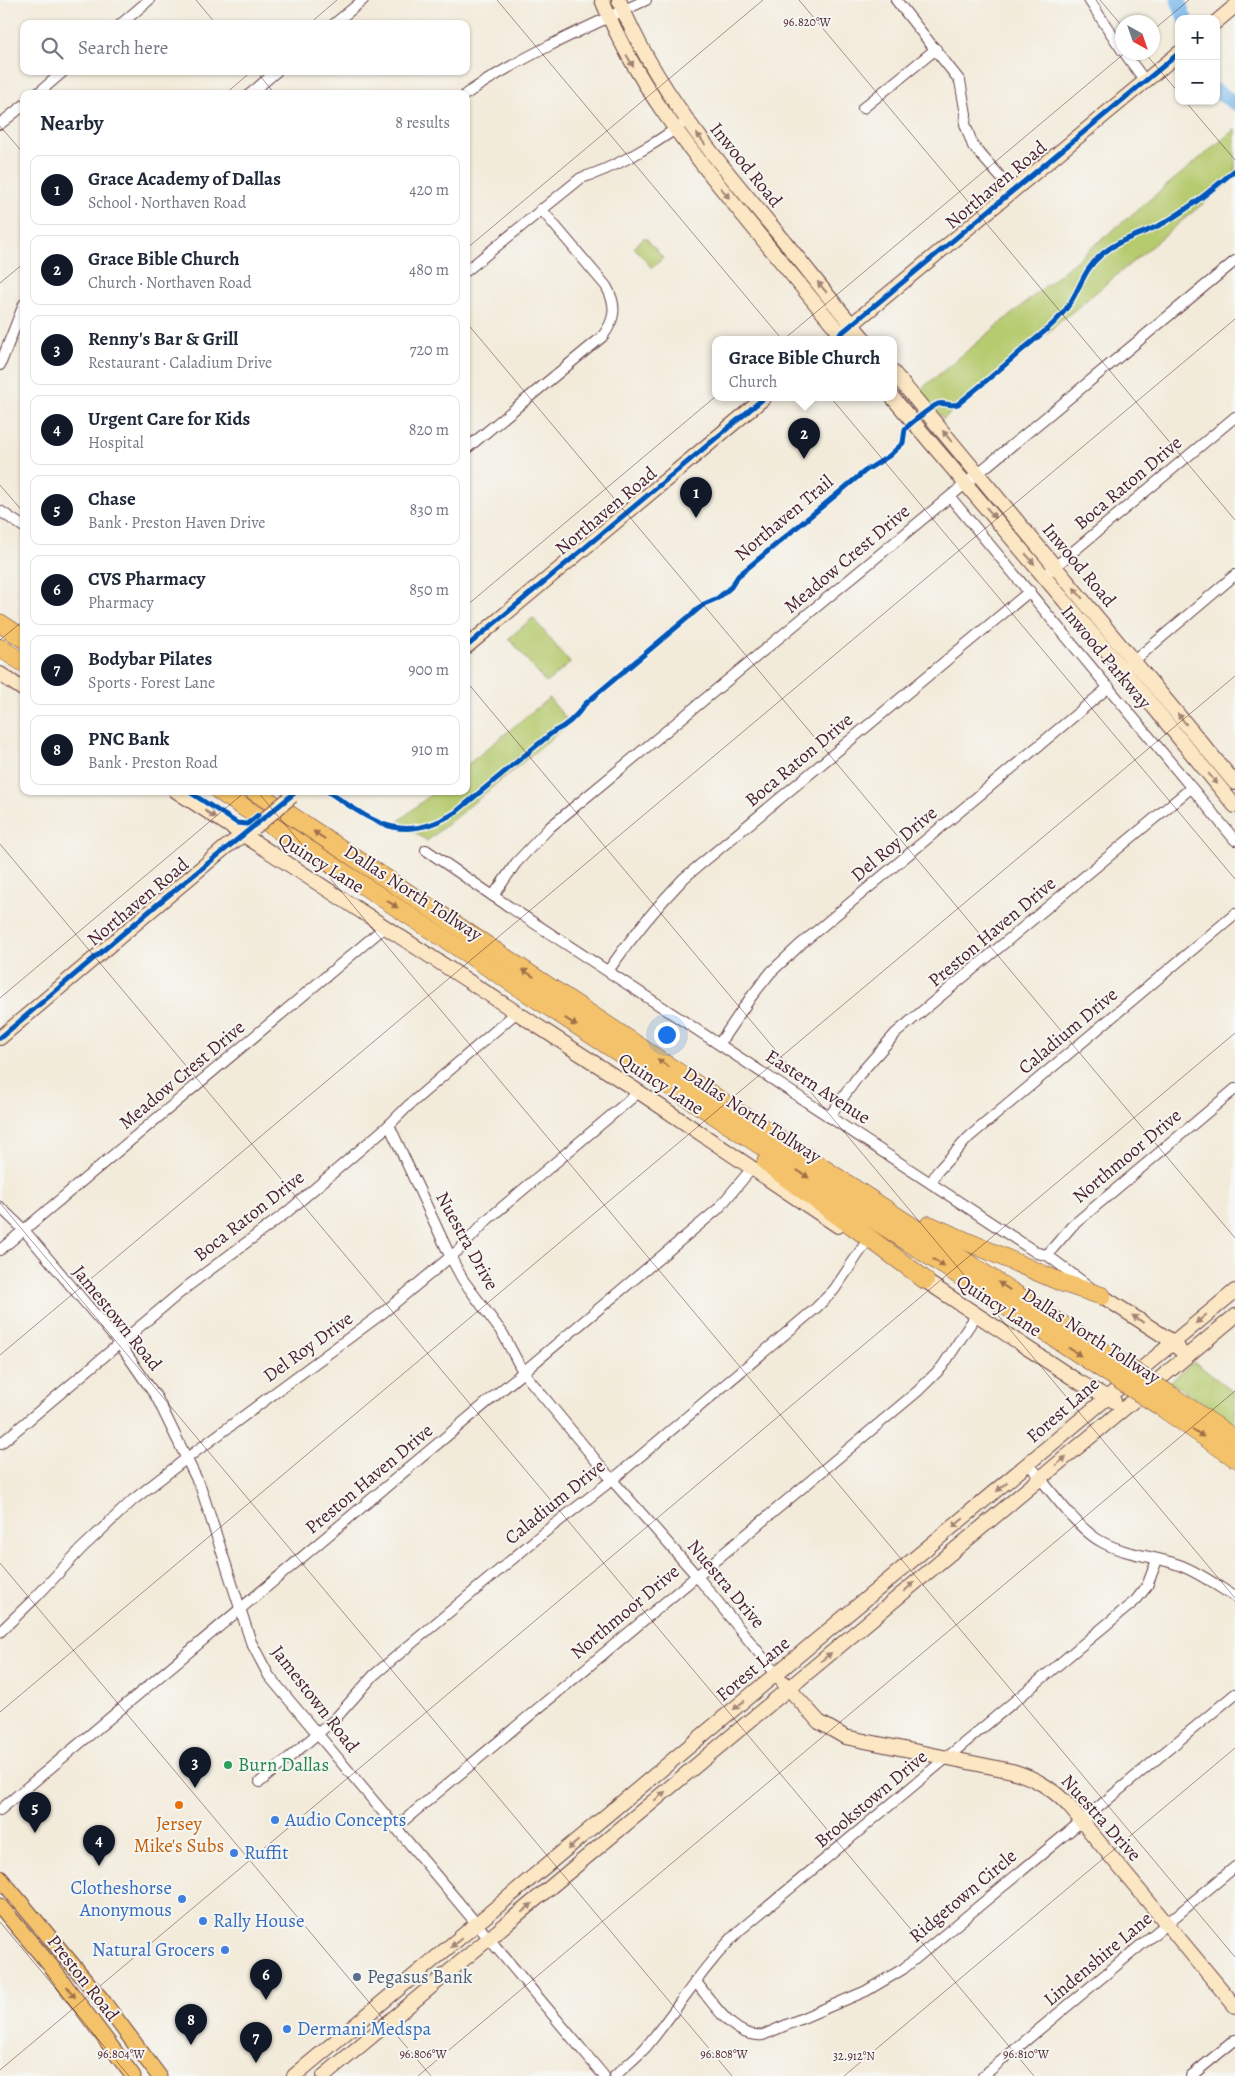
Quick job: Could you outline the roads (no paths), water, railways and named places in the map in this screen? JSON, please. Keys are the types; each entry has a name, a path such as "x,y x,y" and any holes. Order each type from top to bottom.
{"highway":[{"path":"0,623 20,636"},
{"path":"0,648 20,660"},
{"name":"Dallas North Tollway","path":"225,795 733,1128 1112,1366"},
{"name":"Dallas North Tollway","path":"260,795 870,1198 1166,1402 1235,1458"},
{"path":"733,1128 757,1156 874,1240 925,1280"},
{"path":"870,1198 952,1237 1063,1283 1102,1296"},
{"name":"Dallas North Tollway","path":"1166,1402 1235,1439"}],"main road":[{"name":"Inwood Road","path":"602,0 627,56 650,95 720,187 838,336"},
{"name":"Inwood Road","path":"621,5 645,55 687,121 715,158 862,336"},
{"path":"1220,19 1235,6"},
{"name":"Northaven Road","path":"842,336 852,325 1175,56"},
{"name":"Inwood Road","path":"897,377 1235,783"},
{"name":"Northaven Road","path":"470,644 760,401"},
{"name":"Inwood Road","path":"896,401 1123,670 1235,806"},
{"path":"0,674 20,687"},
{"path":"1192,753 1202,744"},
{"name":"Quincy Lane","path":"183,795 249,832 386,926 754,1167 865,1244 925,1280 1079,1382 1125,1407"},
{"name":"Northaven Road","path":"0,1038 212,860 294,795"},
{"name":"Forest Lane","path":"297,2075 1235,1291"},
{"name":"Eastern Avenue","path":"1102,1296 1173,1342 1186,1357"},
{"name":"Forest Lane","path":"324,2076 1235,1316"},
{"path":"1079,1382 1087,1391 1088,1402 1080,1420"},
{"path":"941,1537 953,1551"},
{"path":"860,1605 872,1618"},
{"name":"Nuestra Drive","path":"776,1674 819,1722 845,1737 1012,1771 1032,1777 1058,1794 1235,2006"},
{"path":"610,1813 623,1828"},
{"name":"Preston Road","path":"3,1886 62,1951 159,2076"},
{"name":"Preston Road","path":"0,1906 50,1965 133,2076"},
{"path":"50,1965 62,1951"},
{"path":"409,1981 421,1995"},
{"path":"111,2047 127,2034"}],"street":[{"path":"126,20 149,0"},
{"path":"339,20 363,0"},
{"path":"470,91 512,65 609,17 621,5 646,0"},
{"path":"896,0 960,80 966,114 965,124 973,146 1013,191"},
{"path":"1089,0 1115,39"},
{"path":"863,108 936,50"},
{"path":"1130,60 1145,81"},
{"path":"42,90 59,75"},
{"path":"255,90 272,75"},
{"path":"0,124 20,107"},
{"path":"470,268 581,178 595,174 652,145 687,121"},
{"path":"470,447 602,337 614,315 614,299 606,286 541,209"},
{"name":"Meadow Crest Drive","path":"493,896 516,863 550,828 1235,260"},
{"path":"0,365 20,314"},
{"name":"Boca Raton Drive","path":"1044,576 1235,417"},
{"name":"Inwood Parkway","path":"950,496 1235,840"},
{"path":"0,511 20,524"},
{"path":"1123,670 1235,575"},
{"name":"Boca Raton Drive","path":"608,971 633,935 684,878 1030,591"},
{"name":"Del Roy Drive","path":"719,1044 766,978 801,944 1109,688"},
{"name":"Preston Haven Drive","path":"829,1116 859,1074 896,1033 1191,788"},
{"name":"Eastern Avenue","path":"426,850 493,896 1037,1253 1047,1255 1102,1296"},
{"name":"Caladium Drive","path":"931,1183 937,1172 969,1137 1235,914"},
{"name":"Meadow Crest Drive","path":"0,1250 386,926"},
{"name":"Boca Raton Drive","path":"0,1444 195,1280 286,1212 389,1125 408,1106 517,1012"},
{"name":"Northmoor Drive","path":"1047,1255 1072,1226 1235,1089"},
{"name":"Del Roy Drive","path":"0,1632 113,1518 187,1458 377,1318 461,1248 487,1220 639,1092"},
{"name":"Nuestra Drive","path":"389,1125 463,1280 503,1334 523,1372 612,1480 696,1575 776,1674"},
{"name":"Preston Haven Drive","path":"0,1810 718,1209 754,1167"},
{"name":"Jamestown Road","path":"0,1207 24,1230 120,1343 157,1398 187,1458 212,1519 251,1642 266,1670 395,1828 604,2076"},
{"name":"Caladium Drive","path":"260,1782 335,1719 374,1675 541,1535 612,1480 816,1308 834,1290 865,1244"},
{"name":"Northmoor Drive","path":"395,1828 918,1391 942,1367 977,1314"},
{"path":"1029,1464 1087,1532 1101,1542 1156,1560 1178,1564 1235,1597"},
{"name":"Brookstown Drive","path":"615,2076 645,2048 695,1982 740,1930 1136,1600 1147,1586 1156,1560"},
{"name":"Ridgetown Circle","path":"695,1982 734,2028 745,2034 763,2035 866,1991 903,1968 1235,1694"},
{"name":"Lindenshire Lane","path":"983,2076 1235,1867"},
{"path":"1191,2076 1235,2040"}],"waterway":[{"path":"1178,0 1184,15"},
{"path":"1220,94 1235,103"}],"place":[{"name":"Grace Bible Church","path":"804,459"},
{"name":"Grace Academy of Dallas","path":"696,518"},
{"name":"Burn Dallas","path":"228,1765"},
{"name":"Renny's Bar & Grill","path":"195,1788"},
{"name":"Jersey Mike's Subs","path":"179,1805"},
{"name":"Audio Concepts","path":"275,1820"},
{"name":"Chase","path":"35,1833"},
{"name":"Ruffit","path":"234,1853"},
{"name":"Urgent Care for Kids","path":"99,1866"},
{"name":"Clotheshorse Anonymous","path":"182,1899"},
{"name":"Rally House","path":"203,1921"},
{"name":"Natural Grocers","path":"225,1950"},
{"name":"Pegasus Bank","path":"357,1977"},
{"name":"CVS Pharmacy","path":"266,2000"},
{"name":"Dermani Medspa","path":"287,2029"},
{"name":"PNC Bank","path":"191,2045"},
{"name":"Bodybar Pilates","path":"256,2063"}]}
